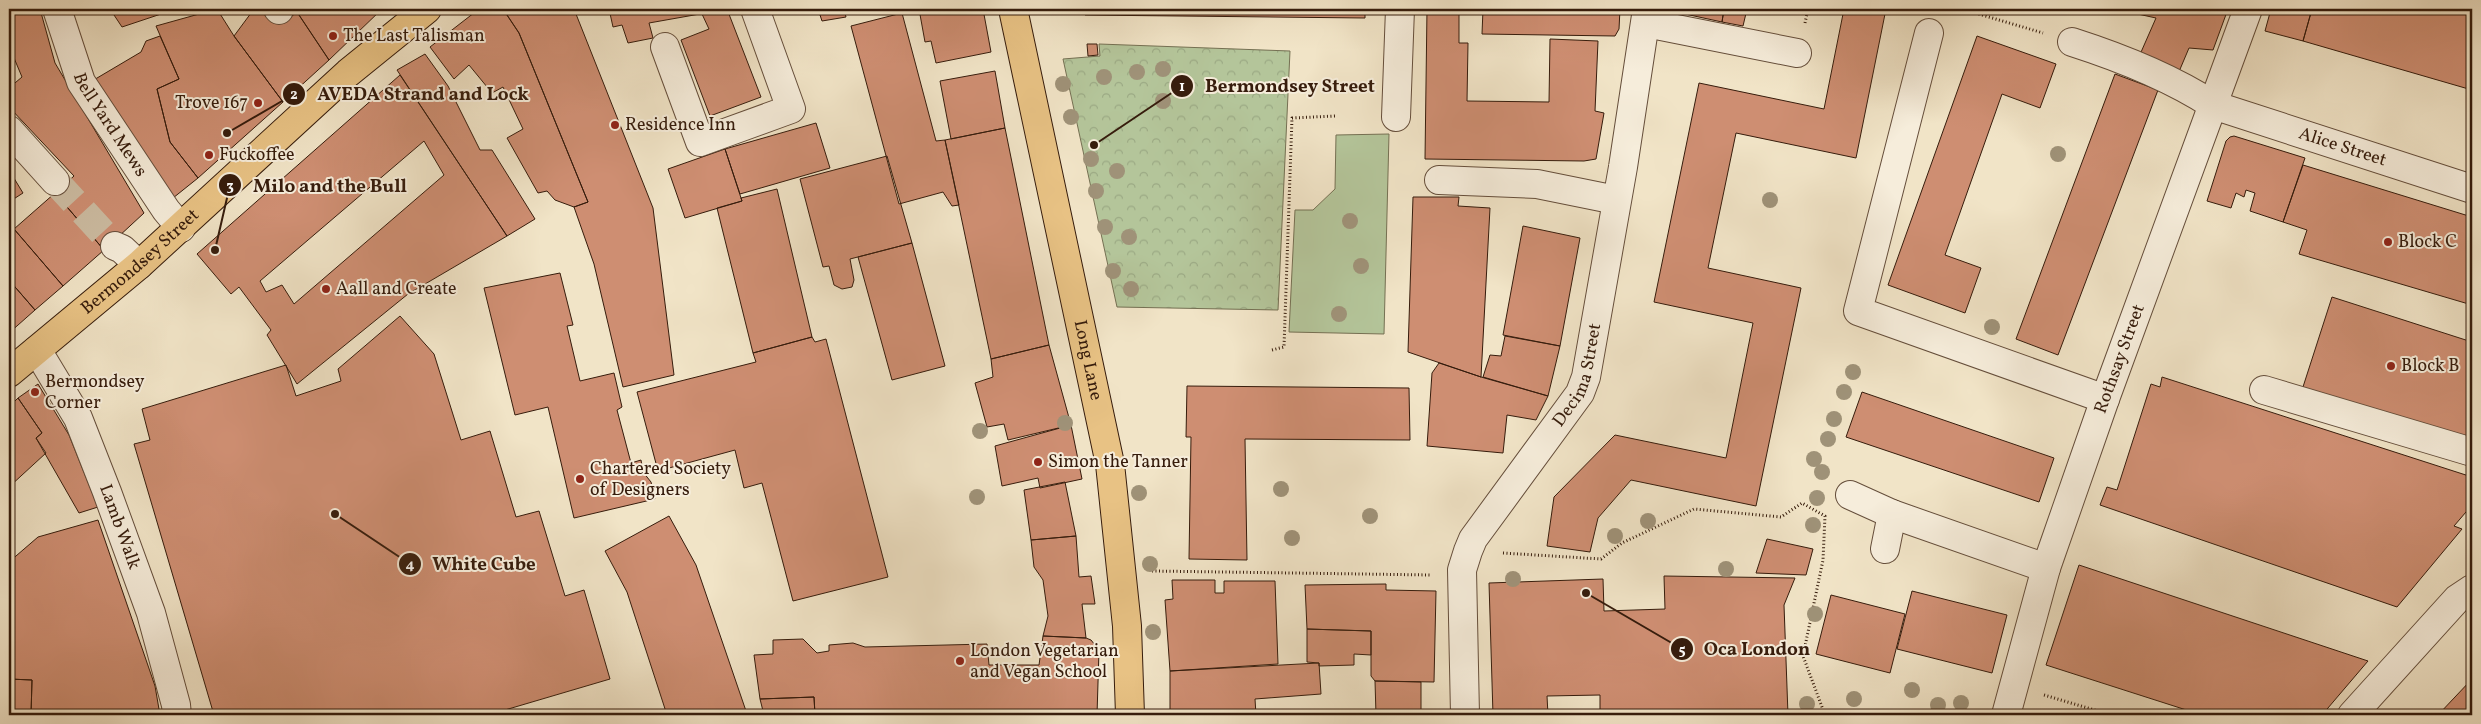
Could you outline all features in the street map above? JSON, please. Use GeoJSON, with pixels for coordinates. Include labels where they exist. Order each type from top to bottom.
{"type":"FeatureCollection","features":[{"type":"Feature","properties":{"kind":"main road","name":"Long Lane"},"geometry":{"type":"LineString","coordinates":[[1013,9],[1110,464],[1127,626],[1130,715]]}},
{"type":"Feature","properties":{"kind":"main road","name":"Bermondsey Street"},"geometry":{"type":"LineString","coordinates":[[9,373],[140,266],[348,73],[423,10]]}},
{"type":"Feature","properties":{"kind":"street","name":"Bell Yard Mews"},"geometry":{"type":"LineString","coordinates":[[57,9],[81,82],[166,210],[181,228]]}},
{"type":"Feature","properties":{"kind":"street"},"geometry":{"type":"LineString","coordinates":[[665,47],[700,142],[791,109],[755,9]]}},
{"type":"Feature","properties":{"kind":"street"},"geometry":{"type":"LineString","coordinates":[[1396,118],[1400,9]]}},
{"type":"Feature","properties":{"kind":"street","name":"Rothsay Street"},"geometry":{"type":"LineString","coordinates":[[2006,715],[2046,568],[2105,399],[2248,9]]}},
{"type":"Feature","properties":{"kind":"street"},"geometry":{"type":"LineString","coordinates":[[1646,16],[1797,52]]}},
{"type":"Feature","properties":{"kind":"street","name":"Decima Street"},"geometry":{"type":"LineString","coordinates":[[1465,563],[1473,539],[1580,393],[1591,353],[1646,16]]}},
{"type":"Feature","properties":{"kind":"street"},"geometry":{"type":"LineString","coordinates":[[1929,34],[1858,311],[2105,399]]}},
{"type":"Feature","properties":{"kind":"street","name":"Alice Street"},"geometry":{"type":"LineString","coordinates":[[2072,42],[2133,63],[2186,88],[2214,105],[2472,188]]}},
{"type":"Feature","properties":{"kind":"street"},"geometry":{"type":"LineString","coordinates":[[9,130],[56,181]]}},
{"type":"Feature","properties":{"kind":"street"},"geometry":{"type":"LineString","coordinates":[[1439,180],[1537,184],[1616,200]]}},
{"type":"Feature","properties":{"kind":"street"},"geometry":{"type":"LineString","coordinates":[[115,246],[122,249],[140,266]]}},
{"type":"Feature","properties":{"kind":"street","name":"Lamb Walk"},"geometry":{"type":"LineString","coordinates":[[37,350],[78,418],[107,492],[151,613],[176,705],[177,715]]}},
{"type":"Feature","properties":{"kind":"street"},"geometry":{"type":"LineString","coordinates":[[2264,390],[2472,452]]}},
{"type":"Feature","properties":{"kind":"street"},"geometry":{"type":"LineString","coordinates":[[1850,495],[1892,514],[2046,568]]}},
{"type":"Feature","properties":{"kind":"street"},"geometry":{"type":"LineString","coordinates":[[1885,549],[1892,514]]}},
{"type":"Feature","properties":{"kind":"street"},"geometry":{"type":"LineString","coordinates":[[1465,563],[1465,715]]}},
{"type":"Feature","properties":{"kind":"street"},"geometry":{"type":"LineString","coordinates":[[2352,715],[2457,599],[2472,589]]}},
{"type":"Feature","properties":{"kind":"path"},"geometry":{"type":"LineString","coordinates":[[1962,9],[2072,42]]}},
{"type":"Feature","properties":{"kind":"path"},"geometry":{"type":"LineString","coordinates":[[1272,350],[1284,347],[1292,118],[1335,116]]}},
{"type":"Feature","properties":{"kind":"path"},"geometry":{"type":"LineString","coordinates":[[1122,570],[1601,559],[1622,543],[1694,509],[1781,517],[1802,503],[1825,516],[1824,560],[1803,656],[1825,715]]}},
{"type":"Feature","properties":{"kind":"path"},"geometry":{"type":"LineString","coordinates":[[2013,686],[2111,715]]}},
{"type":"Feature","properties":{"kind":"green space"},"geometry":{"type":"Polygon","coordinates":[[[1099,44],[1290,51],[1278,310],[1117,307],[1063,59],[1100,56],[1099,44]]]}},
{"type":"Feature","properties":{"kind":"green space"},"geometry":{"type":"Polygon","coordinates":[[[1389,134],[1384,334],[1289,332],[1295,210],[1313,210],[1335,189],[1336,135],[1389,134]]]}},
{"type":"Feature","properties":{"kind":"building"},"geometry":{"type":"Polygon","coordinates":[[[9,9],[40,9],[55,63],[144,213],[104,250],[55,193],[74,176],[9,107],[9,88],[22,77],[9,46],[9,9]]]}},
{"type":"Feature","properties":{"kind":"building"},"geometry":{"type":"Polygon","coordinates":[[[110,9],[173,9],[173,10],[122,27],[110,9]]]}},
{"type":"Feature","properties":{"kind":"building"},"geometry":{"type":"Polygon","coordinates":[[[217,9],[234,36],[283,102],[198,178],[170,142],[157,89],[179,79],[156,26],[217,9]]]}},
{"type":"Feature","properties":{"kind":"building"},"geometry":{"type":"Polygon","coordinates":[[[254,9],[271,9],[283,23],[297,12],[329,60],[283,102],[234,36],[254,9]]]}},
{"type":"Feature","properties":{"kind":"building","name":"The Last Talisman"},"geometry":{"type":"Polygon","coordinates":[[[295,9],[382,9],[329,60],[295,9]]]}},
{"type":"Feature","properties":{"kind":"building"},"geometry":{"type":"Polygon","coordinates":[[[479,9],[503,9],[519,33],[588,202],[574,207],[555,200],[547,191],[538,193],[507,138],[523,129],[503,87],[492,93],[469,65],[454,79],[430,47],[479,9]]]}},
{"type":"Feature","properties":{"kind":"building"},"geometry":{"type":"Polygon","coordinates":[[[503,9],[574,9],[653,208],[674,375],[623,387],[594,264],[574,207],[588,202],[519,33],[503,9]]]}},
{"type":"Feature","properties":{"kind":"building"},"geometry":{"type":"Polygon","coordinates":[[[609,9],[728,9],[649,23],[653,38],[628,43],[622,25],[613,27],[609,9]]]}},
{"type":"Feature","properties":{"kind":"building"},"geometry":{"type":"Polygon","coordinates":[[[727,9],[761,97],[710,116],[681,40],[709,29],[702,14],[727,9]]]}},
{"type":"Feature","properties":{"kind":"building"},"geometry":{"type":"Polygon","coordinates":[[[818,9],[844,9],[846,17],[822,21],[818,9]]]}},
{"type":"Feature","properties":{"kind":"building"},"geometry":{"type":"Polygon","coordinates":[[[919,9],[983,9],[991,52],[936,63],[931,41],[925,42],[919,9]]]}},
{"type":"Feature","properties":{"kind":"building"},"geometry":{"type":"Polygon","coordinates":[[[1085,9],[1365,9],[1365,18],[1085,15],[1085,9]]]}},
{"type":"Feature","properties":{"kind":"building"},"geometry":{"type":"Polygon","coordinates":[[[1427,9],[1459,9],[1459,43],[1468,43],[1467,101],[1549,102],[1550,39],[1598,41],[1595,111],[1604,113],[1596,159],[1584,161],[1425,159],[1427,9]]]}},
{"type":"Feature","properties":{"kind":"building"},"geometry":{"type":"Polygon","coordinates":[[[1483,9],[1620,9],[1619,29],[1615,36],[1482,34],[1483,9]]]}},
{"type":"Feature","properties":{"kind":"building"},"geometry":{"type":"Polygon","coordinates":[[[1662,9],[1724,9],[1722,22],[1662,9]]]}},
{"type":"Feature","properties":{"kind":"building"},"geometry":{"type":"Polygon","coordinates":[[[1724,9],[1747,9],[1743,26],[1722,22],[1724,9]]]}},
{"type":"Feature","properties":{"kind":"building"},"geometry":{"type":"Polygon","coordinates":[[[1844,9],[1886,9],[1856,158],[1736,133],[1708,268],[1801,288],[1756,506],[1631,480],[1598,518],[1590,552],[1547,546],[1554,497],[1615,435],[1726,458],[1753,323],[1654,302],[1699,83],[1824,109],[1844,9]]]}},
{"type":"Feature","properties":{"kind":"building"},"geometry":{"type":"Polygon","coordinates":[[[2115,9],[2228,9],[2213,50],[2189,48],[2178,74],[2138,59],[2156,18],[2115,9]]]}},
{"type":"Feature","properties":{"kind":"building"},"geometry":{"type":"Polygon","coordinates":[[[2271,9],[2312,9],[2303,41],[2265,31],[2271,9]]]}},
{"type":"Feature","properties":{"kind":"building"},"geometry":{"type":"Polygon","coordinates":[[[2312,9],[2472,9],[2472,90],[2303,41],[2312,9]]]}},
{"type":"Feature","properties":{"kind":"building"},"geometry":{"type":"Polygon","coordinates":[[[902,13],[936,141],[945,140],[959,205],[952,206],[943,192],[899,204],[851,26],[902,13]]]}},
{"type":"Feature","properties":{"kind":"building"},"geometry":{"type":"Polygon","coordinates":[[[160,36],[179,79],[157,89],[170,142],[198,178],[168,202],[92,81],[141,52],[146,41],[160,36]]]}},
{"type":"Feature","properties":{"kind":"building"},"geometry":{"type":"Polygon","coordinates":[[[1977,36],[2056,64],[2040,108],[2002,94],[1945,255],[1981,268],[1965,313],[1888,285],[1977,36]]]}},
{"type":"Feature","properties":{"kind":"building"},"geometry":{"type":"Polygon","coordinates":[[[1087,44],[1097,44],[1098,55],[1088,56],[1087,44]]]}},
{"type":"Feature","properties":{"kind":"building"},"geometry":{"type":"Polygon","coordinates":[[[425,54],[448,86],[480,150],[492,150],[535,219],[507,236],[397,70],[425,54]]]}},
{"type":"Feature","properties":{"kind":"building"},"geometry":{"type":"Polygon","coordinates":[[[995,71],[1005,128],[951,139],[940,81],[995,71]]]}},
{"type":"Feature","properties":{"kind":"building"},"geometry":{"type":"Polygon","coordinates":[[[2115,74],[2158,90],[2058,355],[2016,339],[2115,74]]]}},
{"type":"Feature","properties":{"kind":"building"},"geometry":{"type":"Polygon","coordinates":[[[400,75],[507,236],[408,294],[297,384],[267,335],[271,330],[239,287],[231,294],[197,254],[400,75]],[[424,141],[260,281],[266,292],[282,285],[294,304],[444,175],[424,141]]]}},
{"type":"Feature","properties":{"kind":"building"},"geometry":{"type":"Polygon","coordinates":[[[816,123],[830,168],[740,194],[725,149],[816,123]]]}},
{"type":"Feature","properties":{"kind":"building"},"geometry":{"type":"Polygon","coordinates":[[[1005,128],[1049,345],[991,359],[945,140],[1005,128]]]}},
{"type":"Feature","properties":{"kind":"building"},"geometry":{"type":"Polygon","coordinates":[[[2234,136],[2305,158],[2283,222],[2250,211],[2255,193],[2246,190],[2244,197],[2236,193],[2231,208],[2207,201],[2226,141],[2234,136]]]}},
{"type":"Feature","properties":{"kind":"building"},"geometry":{"type":"Polygon","coordinates":[[[725,149],[742,201],[685,218],[668,169],[725,149]]]}},
{"type":"Feature","properties":{"kind":"building"},"geometry":{"type":"Polygon","coordinates":[[[887,156],[912,243],[850,259],[854,280],[852,287],[842,289],[834,285],[829,266],[823,267],[800,179],[887,156]]]}},
{"type":"Feature","properties":{"kind":"building","name":"Block C"},"geometry":{"type":"Polygon","coordinates":[[[2303,165],[2472,217],[2472,305],[2299,254],[2307,230],[2283,222],[2303,165]]]}},
{"type":"Feature","properties":{"kind":"building"},"geometry":{"type":"Polygon","coordinates":[[[9,170],[23,193],[9,202],[9,170]]]}},
{"type":"Feature","properties":{"kind":"building"},"geometry":{"type":"Polygon","coordinates":[[[777,189],[812,337],[753,353],[717,208],[742,201],[741,198],[777,189]]]}},
{"type":"Feature","properties":{"kind":"building"},"geometry":{"type":"Polygon","coordinates":[[[55,193],[104,250],[63,286],[14,229],[55,193]]]}},
{"type":"Feature","properties":{"kind":"building"},"geometry":{"type":"Polygon","coordinates":[[[1413,197],[1459,197],[1458,206],[1490,208],[1481,377],[1408,352],[1413,197]]]}},
{"type":"Feature","properties":{"kind":"building"},"geometry":{"type":"Polygon","coordinates":[[[1523,226],[1580,238],[1560,346],[1503,335],[1523,226]]]}},
{"type":"Feature","properties":{"kind":"building"},"geometry":{"type":"Polygon","coordinates":[[[14,229],[63,286],[35,310],[9,280],[9,233],[14,229]]]}},
{"type":"Feature","properties":{"kind":"building"},"geometry":{"type":"Polygon","coordinates":[[[912,243],[945,366],[892,380],[858,257],[912,243]]]}},
{"type":"Feature","properties":{"kind":"building"},"geometry":{"type":"Polygon","coordinates":[[[560,273],[573,325],[567,326],[580,381],[614,373],[622,407],[617,410],[631,463],[641,460],[643,472],[651,482],[655,499],[574,518],[548,407],[515,415],[484,288],[560,273]]]}},
{"type":"Feature","properties":{"kind":"building"},"geometry":{"type":"Polygon","coordinates":[[[9,280],[35,310],[9,333],[9,280]]]}},
{"type":"Feature","properties":{"kind":"building","name":"Block B"},"geometry":{"type":"Polygon","coordinates":[[[2332,297],[2472,342],[2472,444],[2302,390],[2332,297]]]}},
{"type":"Feature","properties":{"kind":"building"},"geometry":{"type":"Polygon","coordinates":[[[400,316],[434,354],[461,440],[490,431],[516,517],[539,511],[565,596],[584,590],[610,679],[488,715],[214,715],[134,444],[150,440],[142,409],[286,365],[296,396],[341,381],[338,369],[400,316]]]}},
{"type":"Feature","properties":{"kind":"building"},"geometry":{"type":"Polygon","coordinates":[[[1505,336],[1560,346],[1548,396],[1483,377],[1490,355],[1501,356],[1505,336]]]}},
{"type":"Feature","properties":{"kind":"building"},"geometry":{"type":"Polygon","coordinates":[[[812,337],[815,342],[826,339],[888,577],[793,601],[762,483],[744,488],[735,450],[658,471],[637,392],[756,362],[753,353],[812,337]]]}},
{"type":"Feature","properties":{"kind":"building"},"geometry":{"type":"Polygon","coordinates":[[[1049,345],[1071,425],[1008,440],[1004,424],[987,427],[975,383],[993,377],[991,359],[1049,345]]]}},
{"type":"Feature","properties":{"kind":"building"},"geometry":{"type":"Polygon","coordinates":[[[1439,363],[1548,396],[1536,420],[1507,415],[1503,453],[1427,446],[1432,373],[1439,363]]]}},
{"type":"Feature","properties":{"kind":"building"},"geometry":{"type":"Polygon","coordinates":[[[2162,377],[2472,477],[2472,505],[2454,526],[2462,529],[2397,607],[2100,505],[2107,487],[2117,490],[2151,384],[2160,387],[2162,377]]]}},
{"type":"Feature","properties":{"kind":"building"},"geometry":{"type":"Polygon","coordinates":[[[38,384],[69,435],[98,507],[79,513],[36,438],[42,433],[18,398],[38,384]]]}},
{"type":"Feature","properties":{"kind":"building"},"geometry":{"type":"Polygon","coordinates":[[[1187,386],[1409,388],[1410,440],[1245,439],[1247,560],[1189,559],[1191,437],[1186,437],[1187,386]]]}},
{"type":"Feature","properties":{"kind":"building"},"geometry":{"type":"Polygon","coordinates":[[[1862,392],[2054,458],[2039,502],[1846,437],[1862,392]]]}},
{"type":"Feature","properties":{"kind":"building"},"geometry":{"type":"Polygon","coordinates":[[[18,398],[42,433],[36,438],[46,453],[9,487],[9,407],[18,398]]]}},
{"type":"Feature","properties":{"kind":"building","name":"Simon the Tanner"},"geometry":{"type":"Polygon","coordinates":[[[1071,425],[1082,479],[1040,488],[1038,478],[1002,486],[995,446],[1071,425]]]}},
{"type":"Feature","properties":{"kind":"building"},"geometry":{"type":"Polygon","coordinates":[[[1065,482],[1076,536],[1031,540],[1024,490],[1065,482]]]}},
{"type":"Feature","properties":{"kind":"building"},"geometry":{"type":"Polygon","coordinates":[[[669,516],[696,565],[746,711],[733,715],[667,715],[627,592],[605,551],[669,516]]]}},
{"type":"Feature","properties":{"kind":"building"},"geometry":{"type":"Polygon","coordinates":[[[98,520],[155,686],[160,715],[31,715],[32,680],[9,679],[9,562],[38,537],[98,520]]]}},
{"type":"Feature","properties":{"kind":"building"},"geometry":{"type":"Polygon","coordinates":[[[1076,536],[1079,577],[1091,576],[1095,604],[1082,604],[1086,638],[1043,636],[1048,616],[1043,580],[1034,567],[1031,540],[1076,536]]]}},
{"type":"Feature","properties":{"kind":"building"},"geometry":{"type":"Polygon","coordinates":[[[1767,539],[1813,549],[1806,575],[1756,573],[1767,539]]]}},
{"type":"Feature","properties":{"kind":"building"},"geometry":{"type":"Polygon","coordinates":[[[2079,565],[2368,661],[2322,715],[2202,715],[2046,665],[2079,565]]]}},
{"type":"Feature","properties":{"kind":"building"},"geometry":{"type":"Polygon","coordinates":[[[1664,576],[1795,578],[1784,605],[1788,715],[1600,715],[1600,695],[1547,696],[1548,715],[1493,715],[1489,583],[1603,579],[1604,611],[1665,609],[1664,576]]]}},
{"type":"Feature","properties":{"kind":"building"},"geometry":{"type":"Polygon","coordinates":[[[1172,580],[1215,580],[1215,593],[1224,593],[1224,581],[1275,581],[1278,664],[1170,671],[1165,600],[1173,599],[1172,580]]]}},
{"type":"Feature","properties":{"kind":"building"},"geometry":{"type":"Polygon","coordinates":[[[1386,584],[1386,590],[1436,591],[1434,682],[1375,681],[1371,676],[1371,631],[1307,629],[1305,585],[1386,584]]]}},
{"type":"Feature","properties":{"kind":"building"},"geometry":{"type":"Polygon","coordinates":[[[1912,591],[2007,615],[1992,673],[1897,649],[1912,591]]]}},
{"type":"Feature","properties":{"kind":"building"},"geometry":{"type":"Polygon","coordinates":[[[1831,595],[1905,614],[1890,673],[1816,654],[1831,595]]]}},
{"type":"Feature","properties":{"kind":"building"},"geometry":{"type":"Polygon","coordinates":[[[1307,629],[1371,631],[1371,655],[1354,654],[1354,665],[1319,666],[1319,663],[1307,662],[1307,629]]]}},
{"type":"Feature","properties":{"kind":"building"},"geometry":{"type":"Polygon","coordinates":[[[1043,636],[1086,638],[1091,640],[1099,650],[1097,715],[815,715],[814,697],[760,699],[754,655],[773,654],[773,640],[803,639],[817,653],[829,651],[829,645],[853,643],[865,647],[987,644],[989,665],[1039,665],[1043,636]]]}},
{"type":"Feature","properties":{"kind":"building"},"geometry":{"type":"Polygon","coordinates":[[[1319,663],[1321,694],[1255,699],[1256,715],[1170,715],[1170,671],[1319,663]]]}},
{"type":"Feature","properties":{"kind":"building"},"geometry":{"type":"Polygon","coordinates":[[[9,679],[32,680],[31,715],[9,715],[9,679]]]}},
{"type":"Feature","properties":{"kind":"building"},"geometry":{"type":"Polygon","coordinates":[[[2472,679],[2472,715],[2438,715],[2472,679]]]}},
{"type":"Feature","properties":{"kind":"building"},"geometry":{"type":"Polygon","coordinates":[[[1375,681],[1421,682],[1421,715],[1376,715],[1375,681]]]}},
{"type":"Feature","properties":{"kind":"building"},"geometry":{"type":"Polygon","coordinates":[[[814,697],[815,715],[764,715],[760,699],[814,697]]]}},
{"type":"Feature","properties":{"kind":"tunnel"},"geometry":{"type":"LineString","coordinates":[[55,181],[115,246]]}},
{"type":"Feature","properties":{"kind":"place","name":"The Last Talisman"},"geometry":{"type":"Point","coordinates":[333,36]}},
{"type":"Feature","properties":{"kind":"place","name":"Trove 167"},"geometry":{"type":"Point","coordinates":[258,103]}},
{"type":"Feature","properties":{"kind":"place","name":"Residence Inn"},"geometry":{"type":"Point","coordinates":[615,125]}},
{"type":"Feature","properties":{"kind":"place","name":"AVEDA Strand and Lock"},"geometry":{"type":"Point","coordinates":[227,133]}},
{"type":"Feature","properties":{"kind":"place","name":"Bermondsey Street"},"geometry":{"type":"Point","coordinates":[1094,145]}},
{"type":"Feature","properties":{"kind":"place","name":"Fuckoffee"},"geometry":{"type":"Point","coordinates":[209,155]}},
{"type":"Feature","properties":{"kind":"place","name":"Block C"},"geometry":{"type":"Point","coordinates":[2388,242]}},
{"type":"Feature","properties":{"kind":"place","name":"Milo and the Bull"},"geometry":{"type":"Point","coordinates":[215,250]}},
{"type":"Feature","properties":{"kind":"place","name":"Aall and Create"},"geometry":{"type":"Point","coordinates":[326,289]}},
{"type":"Feature","properties":{"kind":"place","name":"Block B"},"geometry":{"type":"Point","coordinates":[2391,366]}},
{"type":"Feature","properties":{"kind":"place","name":"Bermondsey Corner"},"geometry":{"type":"Point","coordinates":[35,392]}},
{"type":"Feature","properties":{"kind":"place","name":"Simon the Tanner"},"geometry":{"type":"Point","coordinates":[1038,462]}},
{"type":"Feature","properties":{"kind":"place","name":"Chartered Society of Designers"},"geometry":{"type":"Point","coordinates":[580,479]}},
{"type":"Feature","properties":{"kind":"place","name":"White Cube"},"geometry":{"type":"Point","coordinates":[335,514]}},
{"type":"Feature","properties":{"kind":"place","name":"Oca London"},"geometry":{"type":"Point","coordinates":[1586,593]}},
{"type":"Feature","properties":{"kind":"place","name":"London Vegetarian and Vegan School"},"geometry":{"type":"Point","coordinates":[960,661]}}]}
